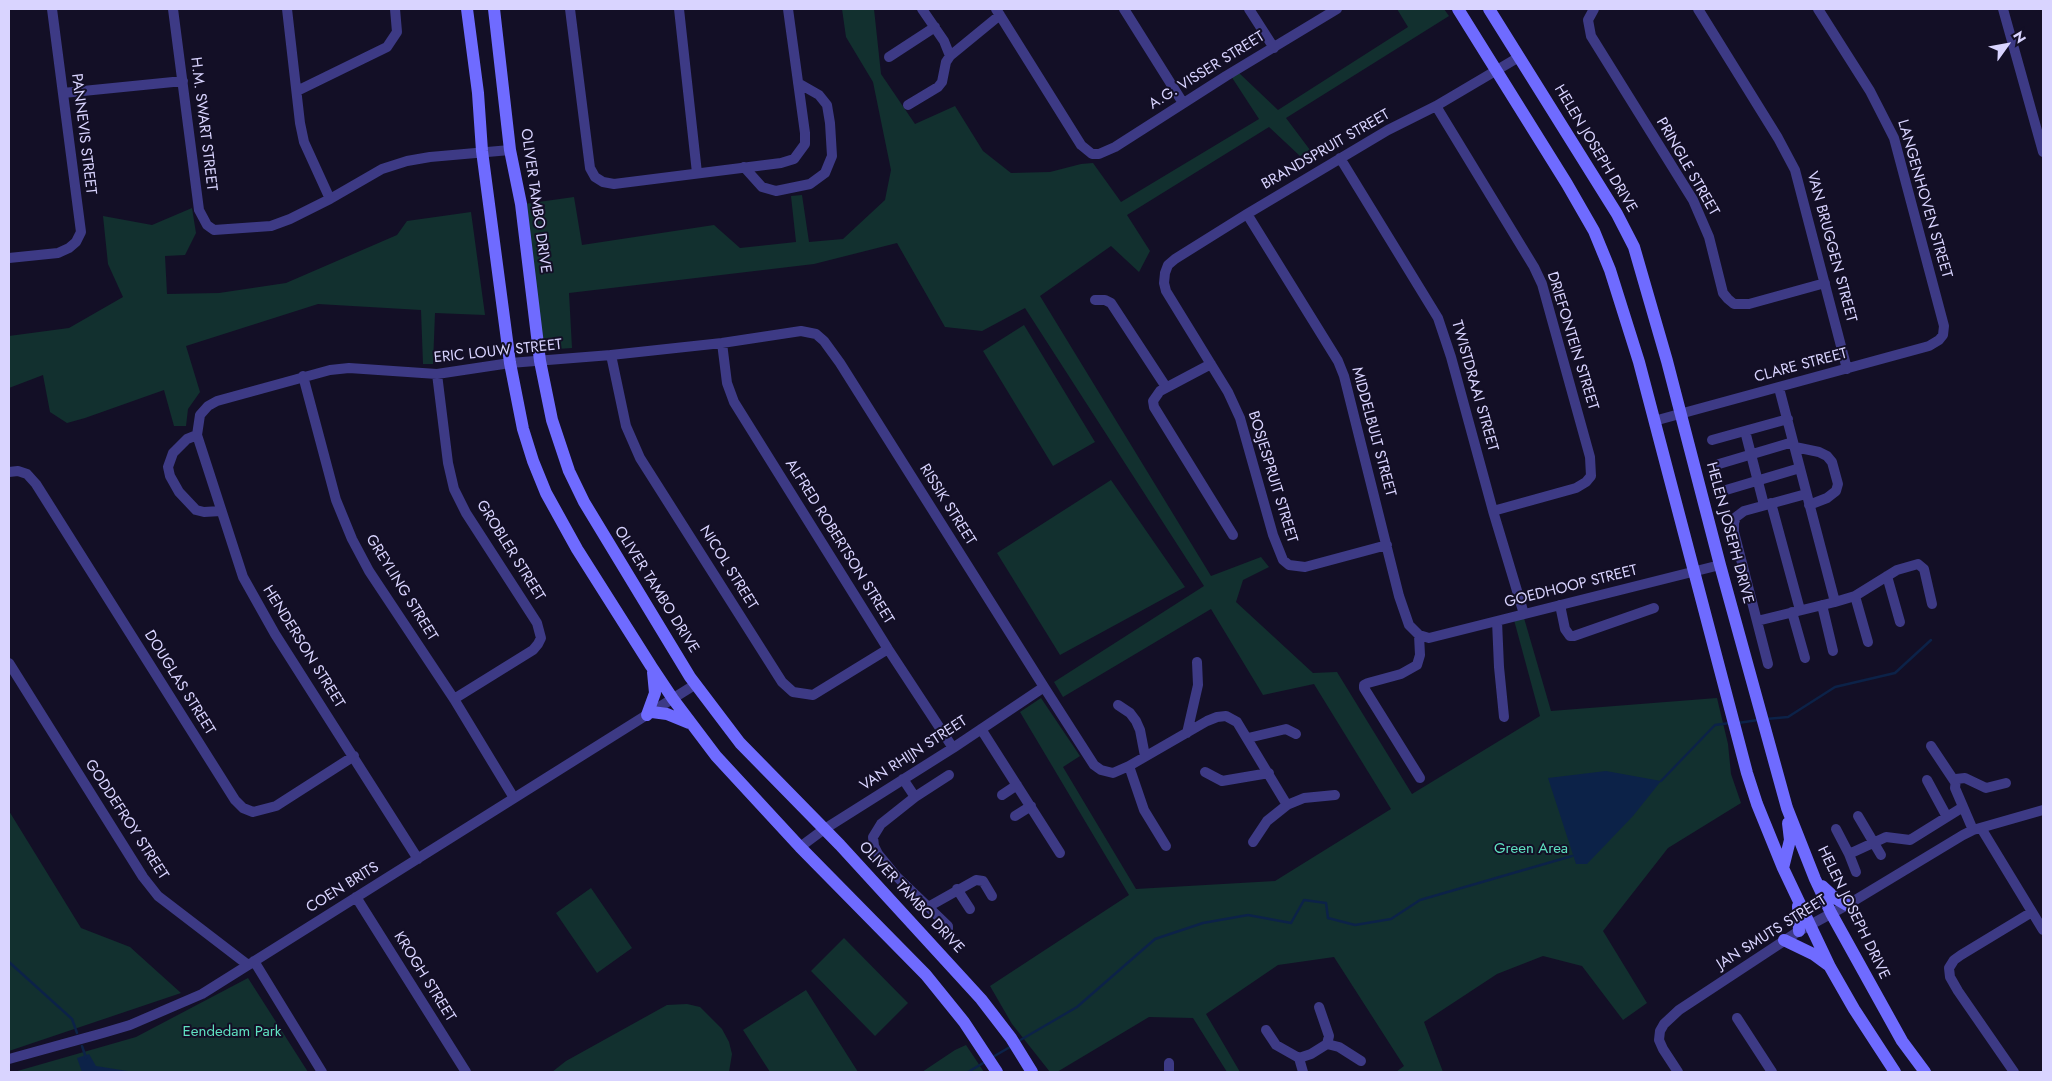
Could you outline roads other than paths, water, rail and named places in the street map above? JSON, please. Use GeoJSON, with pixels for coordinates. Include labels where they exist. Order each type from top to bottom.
{"type":"FeatureCollection","features":[{"type":"Feature","properties":{"kind":"street","name":"PANNEVIS STREET"},"geometry":{"type":"LineString","coordinates":[[9,258],[58,253],[70,248],[76,242],[81,232],[52,9]]}},
{"type":"Feature","properties":{"kind":"street","name":"H.M. SWART STREET"},"geometry":{"type":"LineString","coordinates":[[173,9],[199,210],[206,225],[214,230],[271,226],[290,219],[330,198]]}},
{"type":"Feature","properties":{"kind":"street"},"geometry":{"type":"LineString","coordinates":[[287,9],[300,124],[304,142],[330,198],[382,169],[407,161],[482,151],[510,150]]}},
{"type":"Feature","properties":{"kind":"street"},"geometry":{"type":"LineString","coordinates":[[297,91],[387,47],[397,32],[395,9]]}},
{"type":"Feature","properties":{"kind":"street"},"geometry":{"type":"LineString","coordinates":[[467,9],[478,93],[482,151],[510,363],[523,429],[546,493],[577,549],[651,666],[716,756],[800,847],[926,975],[984,1050],[996,1070]]}},
{"type":"Feature","properties":{"kind":"street","name":"OLIVER TAMBO DRIVE"},"geometry":{"type":"LineString","coordinates":[[494,9],[510,150],[521,204],[540,361],[552,420],[569,471],[606,541],[696,684],[740,743],[823,830],[840,845],[982,1000],[1011,1038],[1032,1072]]}},
{"type":"Feature","properties":{"kind":"street"},"geometry":{"type":"LineString","coordinates":[[570,9],[590,168],[595,177],[603,182],[614,184],[781,163],[794,159],[805,144],[805,133],[788,9]]}},
{"type":"Feature","properties":{"kind":"street"},"geometry":{"type":"LineString","coordinates":[[679,9],[697,173]]}},
{"type":"Feature","properties":{"kind":"street"},"geometry":{"type":"LineString","coordinates":[[922,9],[944,41],[950,56]]}},
{"type":"Feature","properties":{"kind":"street"},"geometry":{"type":"LineString","coordinates":[[1124,9],[1183,103]]}},
{"type":"Feature","properties":{"kind":"street"},"geometry":{"type":"LineString","coordinates":[[1249,9],[1274,48]]}},
{"type":"Feature","properties":{"kind":"street","name":"A.G. VISSER STREET"},"geometry":{"type":"LineString","coordinates":[[998,12],[1076,137],[1086,150],[1092,154],[1099,154],[1106,152],[1337,9]]}},
{"type":"Feature","properties":{"kind":"street"},"geometry":{"type":"LineString","coordinates":[[1458,9],[1567,184],[1594,231],[1610,270],[1639,362],[1747,773],[1757,804],[1798,901],[1804,928],[1895,1072]]}},
{"type":"Feature","properties":{"kind":"street","name":"HELEN JOSEPH DRIVE"},"geometry":{"type":"LineString","coordinates":[[1489,9],[1617,214],[1634,246],[1787,808],[1815,879],[1832,913],[1902,1041],[1924,1072]]}},
{"type":"Feature","properties":{"kind":"street","name":"PRINGLE STREET"},"geometry":{"type":"LineString","coordinates":[[1594,9],[1588,20],[1588,27],[1595,43],[1697,208],[1709,237],[1723,293],[1728,299],[1734,304],[1749,304],[1825,283]]}},
{"type":"Feature","properties":{"kind":"street","name":"VAN BRUGGEN STREET"},"geometry":{"type":"LineString","coordinates":[[1698,9],[1778,138],[1795,170],[1847,369]]}},
{"type":"Feature","properties":{"kind":"street"},"geometry":{"type":"LineString","coordinates":[[2003,9],[2043,152]]}},
{"type":"Feature","properties":{"kind":"street","name":"LANGENHOVEN STREET"},"geometry":{"type":"LineString","coordinates":[[1822,11],[1888,123],[1944,326]]}},
{"type":"Feature","properties":{"kind":"street"},"geometry":{"type":"LineString","coordinates":[[908,105],[942,82],[946,62],[950,56],[998,12]]}},
{"type":"Feature","properties":{"kind":"street"},"geometry":{"type":"LineString","coordinates":[[889,57],[935,27]]}},
{"type":"Feature","properties":{"kind":"street","name":"BRANDSPRUIT STREET"},"geometry":{"type":"LineString","coordinates":[[1164,283],[1168,265],[1175,259],[1340,158],[1388,130],[1436,106],[1519,57]]}},
{"type":"Feature","properties":{"kind":"street"},"geometry":{"type":"LineString","coordinates":[[63,94],[182,81]]}},
{"type":"Feature","properties":{"kind":"street"},"geometry":{"type":"LineString","coordinates":[[744,167],[762,187],[776,192],[810,184],[825,174],[832,156],[827,105],[819,95],[798,83]]}},
{"type":"Feature","properties":{"kind":"street","name":"DRIEFONTEIN STREET"},"geometry":{"type":"LineString","coordinates":[[1436,106],[1534,267],[1542,284],[1590,457],[1590,476],[1586,482],[1576,488],[1493,511]]}},
{"type":"Feature","properties":{"kind":"street","name":"TWISTDRAAI STREET"},"geometry":{"type":"LineString","coordinates":[[1340,158],[1438,318],[1449,350],[1493,511],[1524,614]]}},
{"type":"Feature","properties":{"kind":"street","name":"MIDDELBULT STREET"},"geometry":{"type":"LineString","coordinates":[[1247,214],[1338,361],[1344,376],[1404,614],[1409,625],[1424,636]]}},
{"type":"Feature","properties":{"kind":"street","name":"BOSJESPRUIT STREET"},"geometry":{"type":"LineString","coordinates":[[1164,283],[1174,306],[1228,392],[1240,418],[1273,534],[1284,560],[1290,565],[1306,567],[1387,546]]}},
{"type":"Feature","properties":{"kind":"street"},"geometry":{"type":"LineString","coordinates":[[1095,300],[1111,302],[1166,387]]}},
{"type":"Feature","properties":{"kind":"street","name":"CLARE STREET"},"geometry":{"type":"LineString","coordinates":[[1654,421],[1779,388],[1935,343],[1943,336],[1944,326]]}},
{"type":"Feature","properties":{"kind":"street","name":"ERIC LOUW STREET"},"geometry":{"type":"LineString","coordinates":[[197,434],[200,415],[208,406],[217,401],[330,370],[349,368],[437,374],[510,363],[611,355],[801,331],[816,334],[824,340]]}},
{"type":"Feature","properties":{"kind":"street","name":"RISSIK STREET"},"geometry":{"type":"LineString","coordinates":[[824,340],[868,406],[1094,765],[1107,773],[1113,773],[1217,717],[1226,716],[1237,722],[1248,738]]}},
{"type":"Feature","properties":{"kind":"street","name":"ALFRED ROBERTSON STREET"},"geometry":{"type":"LineString","coordinates":[[722,342],[727,383],[734,402],[888,650],[953,748]]}},
{"type":"Feature","properties":{"kind":"street","name":"NICOL STREET"},"geometry":{"type":"LineString","coordinates":[[611,355],[626,426],[640,458],[782,682],[793,692],[813,695],[888,650]]}},
{"type":"Feature","properties":{"kind":"street"},"geometry":{"type":"LineString","coordinates":[[1211,364],[1166,387],[1155,396],[1153,401],[1154,407],[1233,535]]}},
{"type":"Feature","properties":{"kind":"street","name":"GROBLER STREET"},"geometry":{"type":"LineString","coordinates":[[437,374],[448,463],[454,489],[466,513],[537,623],[541,638],[533,650],[454,699]]}},
{"type":"Feature","properties":{"kind":"street","name":"GREYLING STREET"},"geometry":{"type":"LineString","coordinates":[[303,376],[336,500],[352,539],[370,571],[454,699],[514,798]]}},
{"type":"Feature","properties":{"kind":"street"},"geometry":{"type":"LineString","coordinates":[[1779,388],[1835,602]]}},
{"type":"Feature","properties":{"kind":"street"},"geometry":{"type":"LineString","coordinates":[[1712,440],[1788,419]]}},
{"type":"Feature","properties":{"kind":"street"},"geometry":{"type":"LineString","coordinates":[[1745,431],[1758,480],[1768,504],[1796,611],[1805,658]]}},
{"type":"Feature","properties":{"kind":"street"},"geometry":{"type":"LineString","coordinates":[[197,434],[187,439],[173,453],[168,467],[170,476],[178,492],[196,510],[204,512],[221,511]]}},
{"type":"Feature","properties":{"kind":"street","name":"HENDERSON STREET"},"geometry":{"type":"LineString","coordinates":[[197,434],[243,577],[275,634],[418,859]]}},
{"type":"Feature","properties":{"kind":"street"},"geometry":{"type":"LineString","coordinates":[[1718,464],[1794,444],[1827,456],[1835,471],[1838,484],[1836,491],[1827,498],[1768,504],[1744,511],[1736,517],[1734,532],[1768,664]]}},
{"type":"Feature","properties":{"kind":"street"},"geometry":{"type":"LineString","coordinates":[[1726,490],[1800,468]]}},
{"type":"Feature","properties":{"kind":"street","name":"DOUGLAS STREET"},"geometry":{"type":"LineString","coordinates":[[14,472],[27,474],[36,484],[235,800],[243,808],[253,812],[276,806],[354,756]]}},
{"type":"Feature","properties":{"kind":"street"},"geometry":{"type":"LineString","coordinates":[[1757,622],[1855,596],[1905,566],[1914,564],[1922,566],[1926,575],[1932,604]]}},
{"type":"Feature","properties":{"kind":"street","name":"GOEDHOOP STREET"},"geometry":{"type":"LineString","coordinates":[[1424,636],[1497,622],[1720,565]]}},
{"type":"Feature","properties":{"kind":"street"},"geometry":{"type":"LineString","coordinates":[[1887,576],[1900,622]]}},
{"type":"Feature","properties":{"kind":"street"},"geometry":{"type":"LineString","coordinates":[[1855,596],[1868,642]]}},
{"type":"Feature","properties":{"kind":"street"},"geometry":{"type":"LineString","coordinates":[[1560,605],[1565,629],[1570,636],[1654,608]]}},
{"type":"Feature","properties":{"kind":"street"},"geometry":{"type":"LineString","coordinates":[[1822,605],[1833,651]]}},
{"type":"Feature","properties":{"kind":"street"},"geometry":{"type":"LineString","coordinates":[[1497,622],[1504,717]]}},
{"type":"Feature","properties":{"kind":"street"},"geometry":{"type":"LineString","coordinates":[[1420,778],[1364,688],[1364,685],[1401,674],[1417,665],[1424,636]]}},
{"type":"Feature","properties":{"kind":"street"},"geometry":{"type":"LineString","coordinates":[[1187,733],[1198,685],[1197,662]]}},
{"type":"Feature","properties":{"kind":"street","name":"GODDEFROY STREET"},"geometry":{"type":"LineString","coordinates":[[9,663],[153,890],[158,896],[251,963],[322,1072]]}},
{"type":"Feature","properties":{"kind":"street"},"geometry":{"type":"LineString","coordinates":[[651,666],[655,693],[649,713],[667,714],[686,720],[696,730]]}},
{"type":"Feature","properties":{"kind":"street","name":"COEN BRITS"},"geometry":{"type":"LineString","coordinates":[[9,1059],[130,1025],[202,994],[696,684]]}},
{"type":"Feature","properties":{"kind":"street","name":"VAN RHIJN STREET"},"geometry":{"type":"LineString","coordinates":[[800,847],[823,830],[953,748],[1044,687]]}},
{"type":"Feature","properties":{"kind":"street"},"geometry":{"type":"LineString","coordinates":[[1118,705],[1130,713],[1136,721],[1140,730],[1145,756]]}},
{"type":"Feature","properties":{"kind":"street"},"geometry":{"type":"LineString","coordinates":[[982,729],[1060,853]]}},
{"type":"Feature","properties":{"kind":"street"},"geometry":{"type":"LineString","coordinates":[[1287,805],[1248,738],[1280,730],[1291,730],[1296,734]]}},
{"type":"Feature","properties":{"kind":"street"},"geometry":{"type":"LineString","coordinates":[[1931,746],[1955,782],[1955,788],[1962,807],[2043,930]]}},
{"type":"Feature","properties":{"kind":"street"},"geometry":{"type":"LineString","coordinates":[[1129,766],[1144,810],[1166,846]]}},
{"type":"Feature","properties":{"kind":"street"},"geometry":{"type":"LineString","coordinates":[[1205,772],[1222,781],[1269,773]]}},
{"type":"Feature","properties":{"kind":"street"},"geometry":{"type":"LineString","coordinates":[[948,931],[948,926],[896,876],[878,854],[874,846],[873,837],[881,824],[915,797],[950,775]]}},
{"type":"Feature","properties":{"kind":"street"},"geometry":{"type":"LineString","coordinates":[[1955,782],[1960,778],[1965,778],[1986,788],[2006,783]]}},
{"type":"Feature","properties":{"kind":"street"},"geometry":{"type":"LineString","coordinates":[[903,779],[915,797]]}},
{"type":"Feature","properties":{"kind":"street"},"geometry":{"type":"LineString","coordinates":[[1927,780],[1947,817]]}},
{"type":"Feature","properties":{"kind":"street"},"geometry":{"type":"LineString","coordinates":[[1002,795],[1017,785]]}},
{"type":"Feature","properties":{"kind":"street"},"geometry":{"type":"LineString","coordinates":[[1253,842],[1266,821],[1287,805],[1304,798],[1335,795]]}},
{"type":"Feature","properties":{"kind":"street"},"geometry":{"type":"LineString","coordinates":[[1016,816],[1031,806]]}},
{"type":"Feature","properties":{"kind":"street"},"geometry":{"type":"LineString","coordinates":[[1849,854],[1886,838],[1910,840],[1962,807]]}},
{"type":"Feature","properties":{"kind":"street"},"geometry":{"type":"LineString","coordinates":[[1783,868],[1790,840],[1787,808]]}},
{"type":"Feature","properties":{"kind":"street","name":"JAN SMUTS STREET"},"geometry":{"type":"LineString","coordinates":[[1678,1072],[1659,1040],[1660,1031],[1679,1010],[1784,940],[1977,829],[2043,810]]}},
{"type":"Feature","properties":{"kind":"street"},"geometry":{"type":"LineString","coordinates":[[1858,816],[1881,855]]}},
{"type":"Feature","properties":{"kind":"street"},"geometry":{"type":"LineString","coordinates":[[1836,829],[1856,872]]}},
{"type":"Feature","properties":{"kind":"street"},"geometry":{"type":"LineString","coordinates":[[1815,879],[1835,898],[1847,905]]}},
{"type":"Feature","properties":{"kind":"street"},"geometry":{"type":"LineString","coordinates":[[928,907],[972,881],[980,880],[992,896]]}},
{"type":"Feature","properties":{"kind":"street"},"geometry":{"type":"LineString","coordinates":[[957,889],[970,909]]}},
{"type":"Feature","properties":{"kind":"street","name":"KROGH STREET"},"geometry":{"type":"LineString","coordinates":[[356,898],[466,1072]]}},
{"type":"Feature","properties":{"kind":"street"},"geometry":{"type":"LineString","coordinates":[[2014,1072],[1958,991],[1950,977],[1949,968],[1954,960],[1961,955],[2032,912]]}},
{"type":"Feature","properties":{"kind":"street"},"geometry":{"type":"LineString","coordinates":[[1784,940],[1812,954],[1830,967]]}},
{"type":"Feature","properties":{"kind":"street"},"geometry":{"type":"LineString","coordinates":[[1299,1058],[1311,1054],[1327,1044],[1329,1036],[1319,1007]]}},
{"type":"Feature","properties":{"kind":"street"},"geometry":{"type":"LineString","coordinates":[[1737,1018],[1772,1072]]}},
{"type":"Feature","properties":{"kind":"street"},"geometry":{"type":"LineString","coordinates":[[1266,1030],[1276,1045],[1299,1058],[1303,1072]]}},
{"type":"Feature","properties":{"kind":"street"},"geometry":{"type":"LineString","coordinates":[[1327,1044],[1339,1047],[1361,1061]]}},
{"type":"Feature","properties":{"kind":"water"},"geometry":{"type":"Polygon","coordinates":[[[1606,771],[1661,781],[1633,816],[1587,864],[1576,864],[1548,778],[1606,771]]]}},
{"type":"Feature","properties":{"kind":"water"},"geometry":{"type":"Polygon","coordinates":[[[89,1054],[96,1066],[134,1072],[82,1072],[77,1058],[89,1054]]]}},
{"type":"Feature","properties":{"kind":"waterway"},"geometry":{"type":"LineString","coordinates":[[1766,719],[1788,717],[1835,687],[1895,673],[1931,640]]}},
{"type":"Feature","properties":{"kind":"waterway"},"geometry":{"type":"LineString","coordinates":[[1738,723],[1758,720]]}},
{"type":"Feature","properties":{"kind":"waterway"},"geometry":{"type":"LineString","coordinates":[[1661,781],[1715,725],[1730,723]]}},
{"type":"Feature","properties":{"kind":"waterway"},"geometry":{"type":"LineString","coordinates":[[1017,1042],[1077,1007],[1155,939],[1203,923],[1248,915],[1291,923],[1304,900],[1326,903],[1328,918],[1355,925],[1391,919],[1420,900],[1572,856]]}},
{"type":"Feature","properties":{"kind":"waterway"},"geometry":{"type":"LineString","coordinates":[[9,962],[72,1019],[77,1033]]}},
{"type":"Feature","properties":{"kind":"waterway"},"geometry":{"type":"LineString","coordinates":[[82,1046],[86,1058]]}},
{"type":"Feature","properties":{"kind":"waterway"},"geometry":{"type":"LineString","coordinates":[[991,1058],[1010,1047]]}},
{"type":"Feature","properties":{"kind":"waterway"},"geometry":{"type":"LineString","coordinates":[[968,1072],[985,1062]]}},
{"type":"Feature","properties":{"kind":"park label","name":"Green Area"},"geometry":{"type":"Point","coordinates":[1531,849]}},
{"type":"Feature","properties":{"kind":"park label","name":"Eendedam Park"},"geometry":{"type":"Point","coordinates":[232,1032]}}]}
